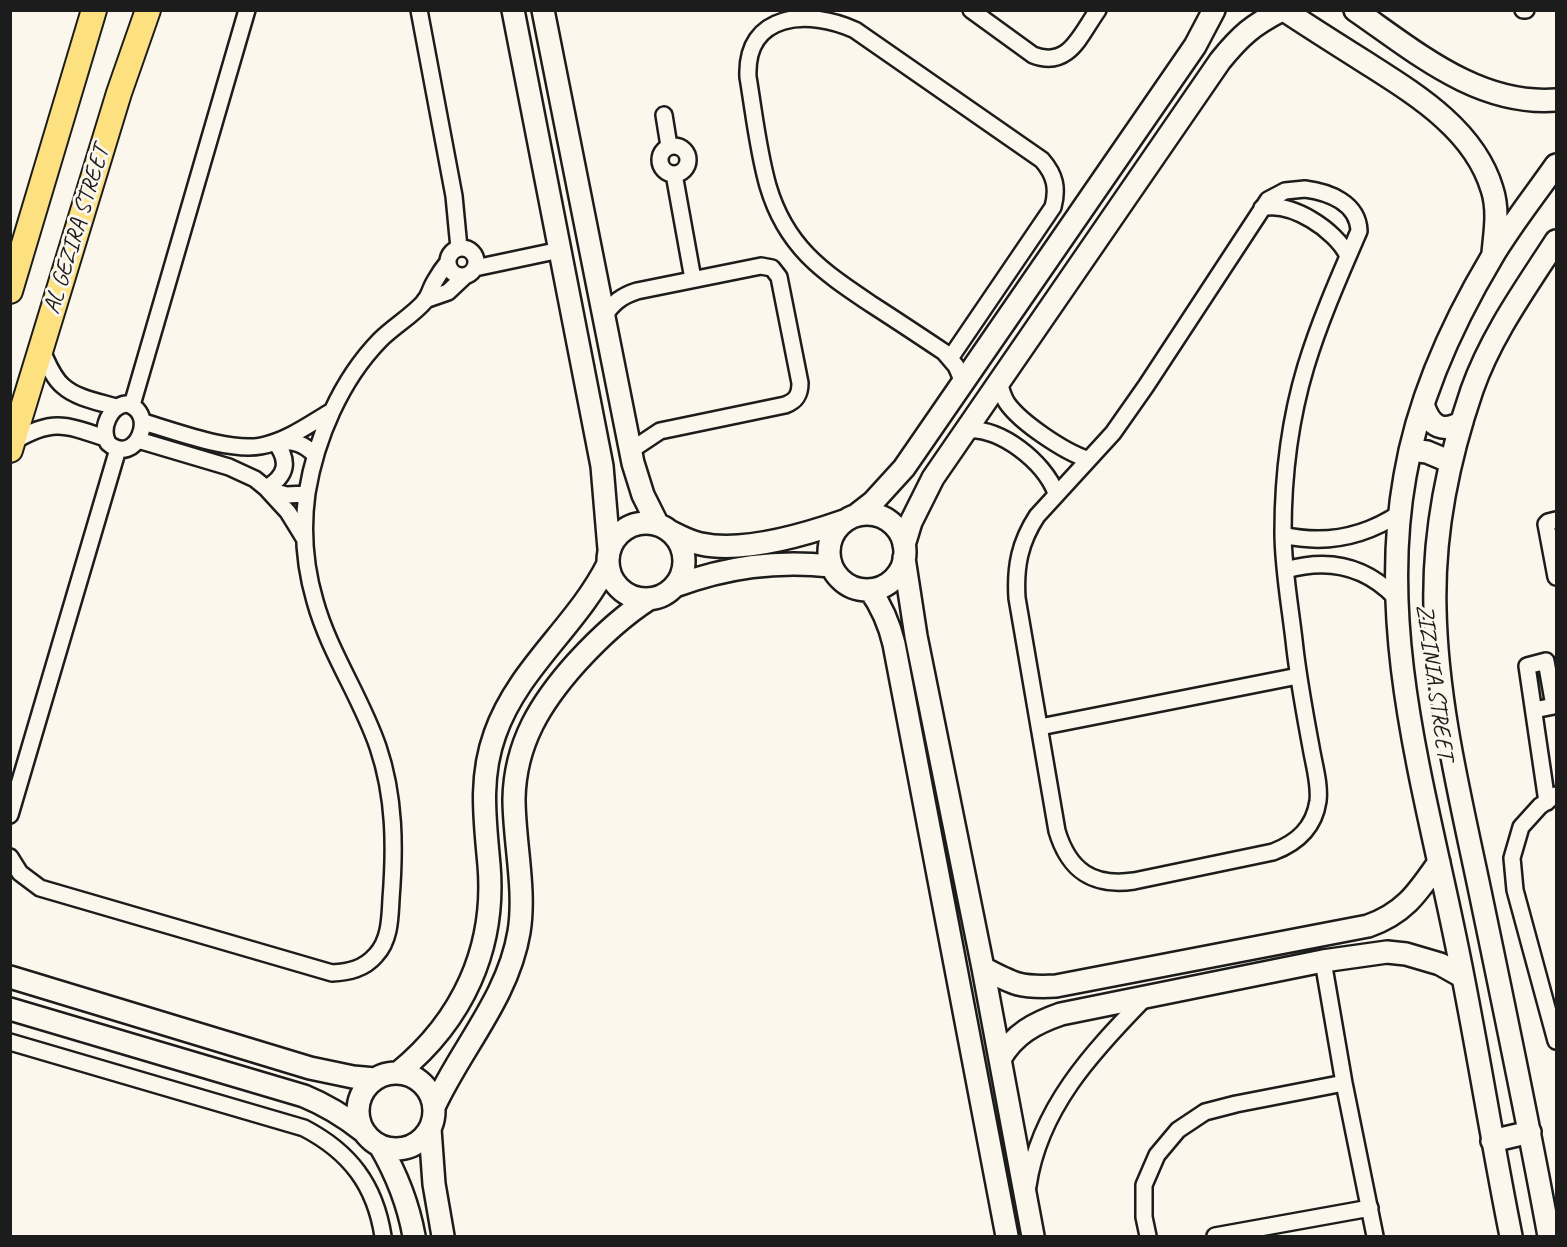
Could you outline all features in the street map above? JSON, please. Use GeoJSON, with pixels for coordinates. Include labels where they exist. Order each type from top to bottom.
{"type":"FeatureCollection","features":[{"type":"Feature","properties":{"kind":"main road","name":"AL GEZIRA STREET"},"geometry":{"type":"LineString","coordinates":[[10,291],[94,10]]}},
{"type":"Feature","properties":{"kind":"main road","name":"AL GEZIRA STREET"},"geometry":{"type":"LineString","coordinates":[[12,446],[119,93],[147,10]]}},
{"type":"Feature","properties":{"kind":"street"},"geometry":{"type":"LineString","coordinates":[[132,405],[247,10]]}},
{"type":"Feature","properties":{"kind":"street"},"geometry":{"type":"LineString","coordinates":[[419,10],[454,196],[459,248]]}},
{"type":"Feature","properties":{"kind":"street"},"geometry":{"type":"LineString","coordinates":[[513,10],[602,466],[608,556],[612,578],[621,590],[634,597],[649,599]]}},
{"type":"Feature","properties":{"kind":"street"},"geometry":{"type":"LineString","coordinates":[[543,10],[637,479],[664,528],[680,543],[684,558],[682,573],[675,586]]}},
{"type":"Feature","properties":{"kind":"street"},"geometry":{"type":"LineString","coordinates":[[971,10],[1033,55],[1044,59],[1056,59],[1066,54],[1098,10]]}},
{"type":"Feature","properties":{"kind":"street"},"geometry":{"type":"LineString","coordinates":[[1214,10],[1195,46],[904,468],[881,494],[835,530],[830,542],[831,566],[847,584],[858,589],[870,590],[892,580],[900,570],[921,500],[966,430],[1220,61],[1236,41],[1254,25],[1283,10],[1424,100],[1449,123],[1481,163],[1493,190],[1496,222],[1493,256]]}},
{"type":"Feature","properties":{"kind":"street"},"geometry":{"type":"LineString","coordinates":[[1356,10],[1446,72],[1473,86],[1527,100],[1557,100]]}},
{"type":"Feature","properties":{"kind":"street"},"geometry":{"type":"LineString","coordinates":[[948,353],[1053,207],[1056,182],[1051,170],[1042,160],[855,30],[839,22],[803,17],[786,20],[772,26],[760,35],[752,48],[748,62],[748,77],[764,170],[781,219],[800,247],[824,272],[948,353],[963,382]]}},
{"type":"Feature","properties":{"kind":"street"},"geometry":{"type":"LineString","coordinates":[[1424,100],[1446,72]]}},
{"type":"Feature","properties":{"kind":"street"},"geometry":{"type":"LineString","coordinates":[[664,115],[669,146]]}},
{"type":"Feature","properties":{"kind":"street"},"geometry":{"type":"LineString","coordinates":[[669,146],[679,146],[688,156],[688,161],[684,171],[674,174],[664,171],[659,162],[661,152],[669,146]]}},
{"type":"Feature","properties":{"kind":"street","name":"ZIZINIA STREET"},"geometry":{"type":"LineString","coordinates":[[1511,1236],[1463,977],[1413,735],[1402,673],[1395,597],[1400,513],[1411,450],[1438,362],[1493,256],[1557,165]]}},
{"type":"Feature","properties":{"kind":"street"},"geometry":{"type":"LineString","coordinates":[[674,174],[693,279]]}},
{"type":"Feature","properties":{"kind":"street"},"geometry":{"type":"LineString","coordinates":[[1305,189],[1330,195],[1352,210],[1359,223],[1359,231],[1348,256],[1313,343],[1300,390],[1287,465],[1283,535],[1298,676],[1317,780],[1316,813],[1310,826],[1294,843],[1273,852],[1117,884],[1100,881],[1084,874],[1071,862],[1062,848],[1057,831],[1017,598],[1016,574],[1019,551],[1028,530],[1056,493],[1113,433],[1140,395],[1268,200],[1285,191],[1305,189]]}},
{"type":"Feature","properties":{"kind":"street"},"geometry":{"type":"LineString","coordinates":[[1262,208],[1275,206],[1294,211],[1334,235],[1345,248],[1348,256]]}},
{"type":"Feature","properties":{"kind":"street","name":"ZIZINIA STREET"},"geometry":{"type":"LineString","coordinates":[[1549,1236],[1530,1132],[1448,739],[1441,696],[1435,618],[1440,525],[1451,462],[1473,388],[1489,350],[1511,311],[1557,241]]}},
{"type":"Feature","properties":{"kind":"street"},"geometry":{"type":"LineString","coordinates":[[10,857],[20,873],[40,888],[332,973],[349,972],[364,966],[377,954],[386,939],[389,923],[394,854],[393,819],[385,775],[371,729],[320,615],[312,588],[304,540],[307,494],[315,455],[332,411],[368,353],[426,300],[448,292],[470,272],[475,256],[465,248],[453,251],[426,300]]}},
{"type":"Feature","properties":{"kind":"street"},"geometry":{"type":"LineString","coordinates":[[448,262],[454,273],[470,272],[560,250]]}},
{"type":"Feature","properties":{"kind":"street"},"geometry":{"type":"LineString","coordinates":[[604,316],[624,295],[693,279],[767,266],[776,272],[800,390],[798,397],[792,403],[660,431],[625,426]]}},
{"type":"Feature","properties":{"kind":"street"},"geometry":{"type":"LineString","coordinates":[[595,272],[611,286],[634,292]]}},
{"type":"Feature","properties":{"kind":"street"},"geometry":{"type":"LineString","coordinates":[[41,349],[63,387],[83,397],[116,407]]}},
{"type":"Feature","properties":{"kind":"street"},"geometry":{"type":"LineString","coordinates":[[948,353],[982,354]]}},
{"type":"Feature","properties":{"kind":"street"},"geometry":{"type":"LineString","coordinates":[[999,382],[1003,396],[1012,409],[1060,446],[1087,459]]}},
{"type":"Feature","properties":{"kind":"street"},"geometry":{"type":"LineString","coordinates":[[12,446],[32,431],[54,425],[73,427],[105,438],[112,447],[118,449],[130,448],[138,440],[143,422],[140,412],[132,405],[116,407],[110,413],[105,438]]}},
{"type":"Feature","properties":{"kind":"street"},"geometry":{"type":"LineString","coordinates":[[1424,407],[1428,417],[1435,424],[1444,428],[1454,427],[1462,422]]}},
{"type":"Feature","properties":{"kind":"street"},"geometry":{"type":"LineString","coordinates":[[143,422],[236,447],[262,446],[299,431],[332,411]]}},
{"type":"Feature","properties":{"kind":"street"},"geometry":{"type":"LineString","coordinates":[[966,430],[989,432],[1019,450],[1045,471],[1056,493]]}},
{"type":"Feature","properties":{"kind":"street"},"geometry":{"type":"LineString","coordinates":[[630,451],[660,431]]}},
{"type":"Feature","properties":{"kind":"street"},"geometry":{"type":"LineString","coordinates":[[138,440],[229,467],[249,476],[266,488],[288,512],[304,540]]}},
{"type":"Feature","properties":{"kind":"street"},"geometry":{"type":"LineString","coordinates":[[275,442],[297,442],[307,447],[315,455]]}},
{"type":"Feature","properties":{"kind":"street"},"geometry":{"type":"LineString","coordinates":[[266,488],[276,483],[283,473],[285,462],[282,451],[275,442]]}},
{"type":"Feature","properties":{"kind":"street"},"geometry":{"type":"LineString","coordinates":[[10,815],[118,449]]}},
{"type":"Feature","properties":{"kind":"street"},"geometry":{"type":"LineString","coordinates":[[1411,450],[1427,452],[1451,462]]}},
{"type":"Feature","properties":{"kind":"street"},"geometry":{"type":"LineString","coordinates":[[266,488],[286,495],[307,494]]}},
{"type":"Feature","properties":{"kind":"street"},"geometry":{"type":"LineString","coordinates":[[1283,535],[1310,539],[1337,539],[1364,532],[1400,513]]}},
{"type":"Feature","properties":{"kind":"street"},"geometry":{"type":"LineString","coordinates":[[398,1073],[442,1030],[472,979],[482,952],[488,923],[490,895],[483,788],[487,761],[495,734],[519,685],[588,600],[617,536],[629,527],[643,523],[664,528],[700,544],[731,546],[781,540],[850,519],[874,515],[892,523],[900,533],[916,636],[1033,1236]]}},
{"type":"Feature","properties":{"kind":"street"},"geometry":{"type":"LineString","coordinates":[[1557,520],[1546,524],[1557,577]]}},
{"type":"Feature","properties":{"kind":"street"},"geometry":{"type":"LineString","coordinates":[[434,1107],[451,1072],[498,995],[512,963],[519,930],[514,799],[516,773],[522,748],[544,702],[560,681],[623,616],[675,586],[718,572],[763,564],[797,563],[831,566]]}},
{"type":"Feature","properties":{"kind":"street"},"geometry":{"type":"LineString","coordinates":[[1286,570],[1324,564],[1350,568],[1375,579],[1395,597]]}},
{"type":"Feature","properties":{"kind":"street"},"geometry":{"type":"LineString","coordinates":[[870,590],[880,603],[894,644],[1007,1236]]}},
{"type":"Feature","properties":{"kind":"street"},"geometry":{"type":"LineString","coordinates":[[1040,727],[1298,676]]}},
{"type":"Feature","properties":{"kind":"street"},"geometry":{"type":"LineString","coordinates":[[1534,710],[1552,799],[1540,806],[1521,827],[1512,858],[1515,890],[1557,1041]]}},
{"type":"Feature","properties":{"kind":"street"},"geometry":{"type":"LineString","coordinates":[[982,968],[1015,985],[1056,986],[1368,926],[1391,916],[1411,901],[1440,862]]}},
{"type":"Feature","properties":{"kind":"street"},"geometry":{"type":"LineString","coordinates":[[1000,1059],[1009,1044],[1024,1031],[1061,1014],[1145,999],[1323,961],[1387,952],[1406,954],[1440,964],[1463,977]]}},
{"type":"Feature","properties":{"kind":"street"},"geometry":{"type":"LineString","coordinates":[[1323,961],[1344,1083],[1375,1236]]}},
{"type":"Feature","properties":{"kind":"street"},"geometry":{"type":"LineString","coordinates":[[10,977],[310,1068],[353,1077],[375,1078]]}},
{"type":"Feature","properties":{"kind":"street"},"geometry":{"type":"LineString","coordinates":[[472,979],[498,995]]}},
{"type":"Feature","properties":{"kind":"street"},"geometry":{"type":"LineString","coordinates":[[1026,1201],[1030,1170],[1041,1138],[1056,1106],[1074,1077],[1095,1050],[1145,999]]}},
{"type":"Feature","properties":{"kind":"street"},"geometry":{"type":"LineString","coordinates":[[10,1009],[304,1096],[345,1117],[380,1146],[392,1149],[414,1145],[430,1129],[434,1118],[434,1107],[426,1087],[418,1080],[398,1073],[375,1078],[360,1096],[357,1108],[363,1131]]}},
{"type":"Feature","properties":{"kind":"street"},"geometry":{"type":"LineString","coordinates":[[10,1041],[304,1128],[338,1149],[365,1181],[375,1201],[383,1236]]}},
{"type":"Feature","properties":{"kind":"street"},"geometry":{"type":"LineString","coordinates":[[1148,1236],[1144,1217],[1144,1185],[1157,1155],[1178,1130],[1205,1112],[1215,1109],[1344,1083]]}},
{"type":"Feature","properties":{"kind":"street"},"geometry":{"type":"LineString","coordinates":[[430,1129],[434,1184],[443,1236]]}},
{"type":"Feature","properties":{"kind":"street"},"geometry":{"type":"LineString","coordinates":[[1492,1142],[1530,1132]]}},
{"type":"Feature","properties":{"kind":"street"},"geometry":{"type":"LineString","coordinates":[[380,1146],[395,1171],[405,1197],[414,1236]]}},
{"type":"Feature","properties":{"kind":"street"},"geometry":{"type":"LineString","coordinates":[[1215,1236],[1370,1208]]}}]}
